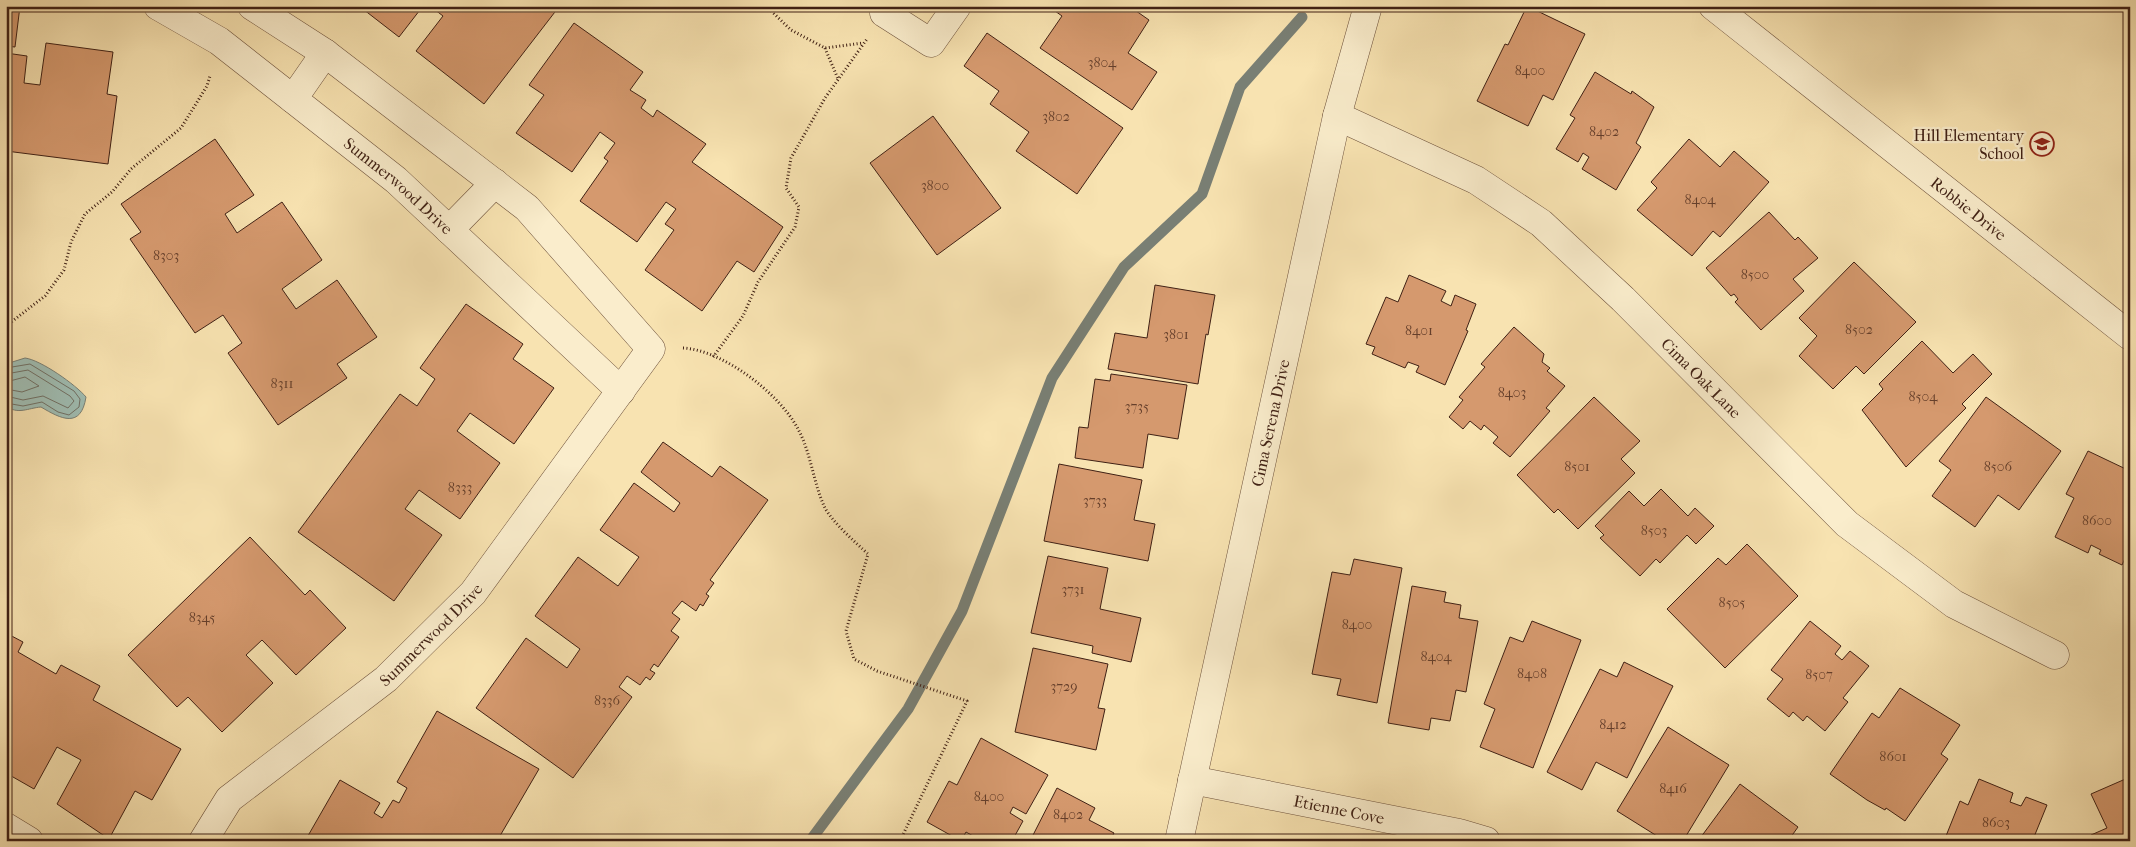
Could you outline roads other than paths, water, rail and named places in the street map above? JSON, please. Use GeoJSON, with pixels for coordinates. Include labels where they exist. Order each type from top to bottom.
{"type":"FeatureCollection","features":[{"type":"Feature","properties":{"kind":"street","name":"Summerwood Drive"},"geometry":{"type":"LineString","coordinates":[[158,6],[219,41],[396,180],[621,391]]}},
{"type":"Feature","properties":{"kind":"street"},"geometry":{"type":"LineString","coordinates":[[252,6],[325,53],[495,183],[449,230]]}},
{"type":"Feature","properties":{"kind":"street"},"geometry":{"type":"LineString","coordinates":[[887,9],[931,43],[958,6]]}},
{"type":"Feature","properties":{"kind":"street","name":"Cima Serena Drive"},"geometry":{"type":"LineString","coordinates":[[1178,841],[1337,116],[1368,6]]}},
{"type":"Feature","properties":{"kind":"street","name":"Robbie Drive"},"geometry":{"type":"LineString","coordinates":[[1713,6],[2130,336]]}},
{"type":"Feature","properties":{"kind":"street"},"geometry":{"type":"LineString","coordinates":[[293,99],[325,53]]}},
{"type":"Feature","properties":{"kind":"street","name":"Cima Oak Lane"},"geometry":{"type":"LineString","coordinates":[[1337,116],[1476,180],[1541,223],[1623,299],[1847,524],[1954,604],[2055,655]]}},
{"type":"Feature","properties":{"kind":"street","name":"Summerwood Drive"},"geometry":{"type":"LineString","coordinates":[[202,841],[229,799],[386,679],[472,593],[651,349],[527,208],[495,183]]}},
{"type":"Feature","properties":{"kind":"street","name":"Etienne Cove"},"geometry":{"type":"LineString","coordinates":[[1192,780],[1459,833],[1486,841]]}},
{"type":"Feature","properties":{"kind":"street"},"geometry":{"type":"LineString","coordinates":[[6,827],[29,841]]}},
{"type":"Feature","properties":{"kind":"water"},"geometry":{"type":"Polygon","coordinates":[[[25,358],[49,368],[67,380],[86,397],[80,414],[75,417],[63,418],[41,407],[19,411],[6,406],[6,364],[25,358]]]}},
{"type":"Feature","properties":{"kind":"waterway"},"geometry":{"type":"LineString","coordinates":[[810,841],[908,709],[962,611],[1052,378],[1124,267],[1202,194],[1240,87],[1302,17]]}},
{"type":"Feature","properties":{"kind":"place","name":"Hill Elementary School"},"geometry":{"type":"Point","coordinates":[2042,144]}}]}
